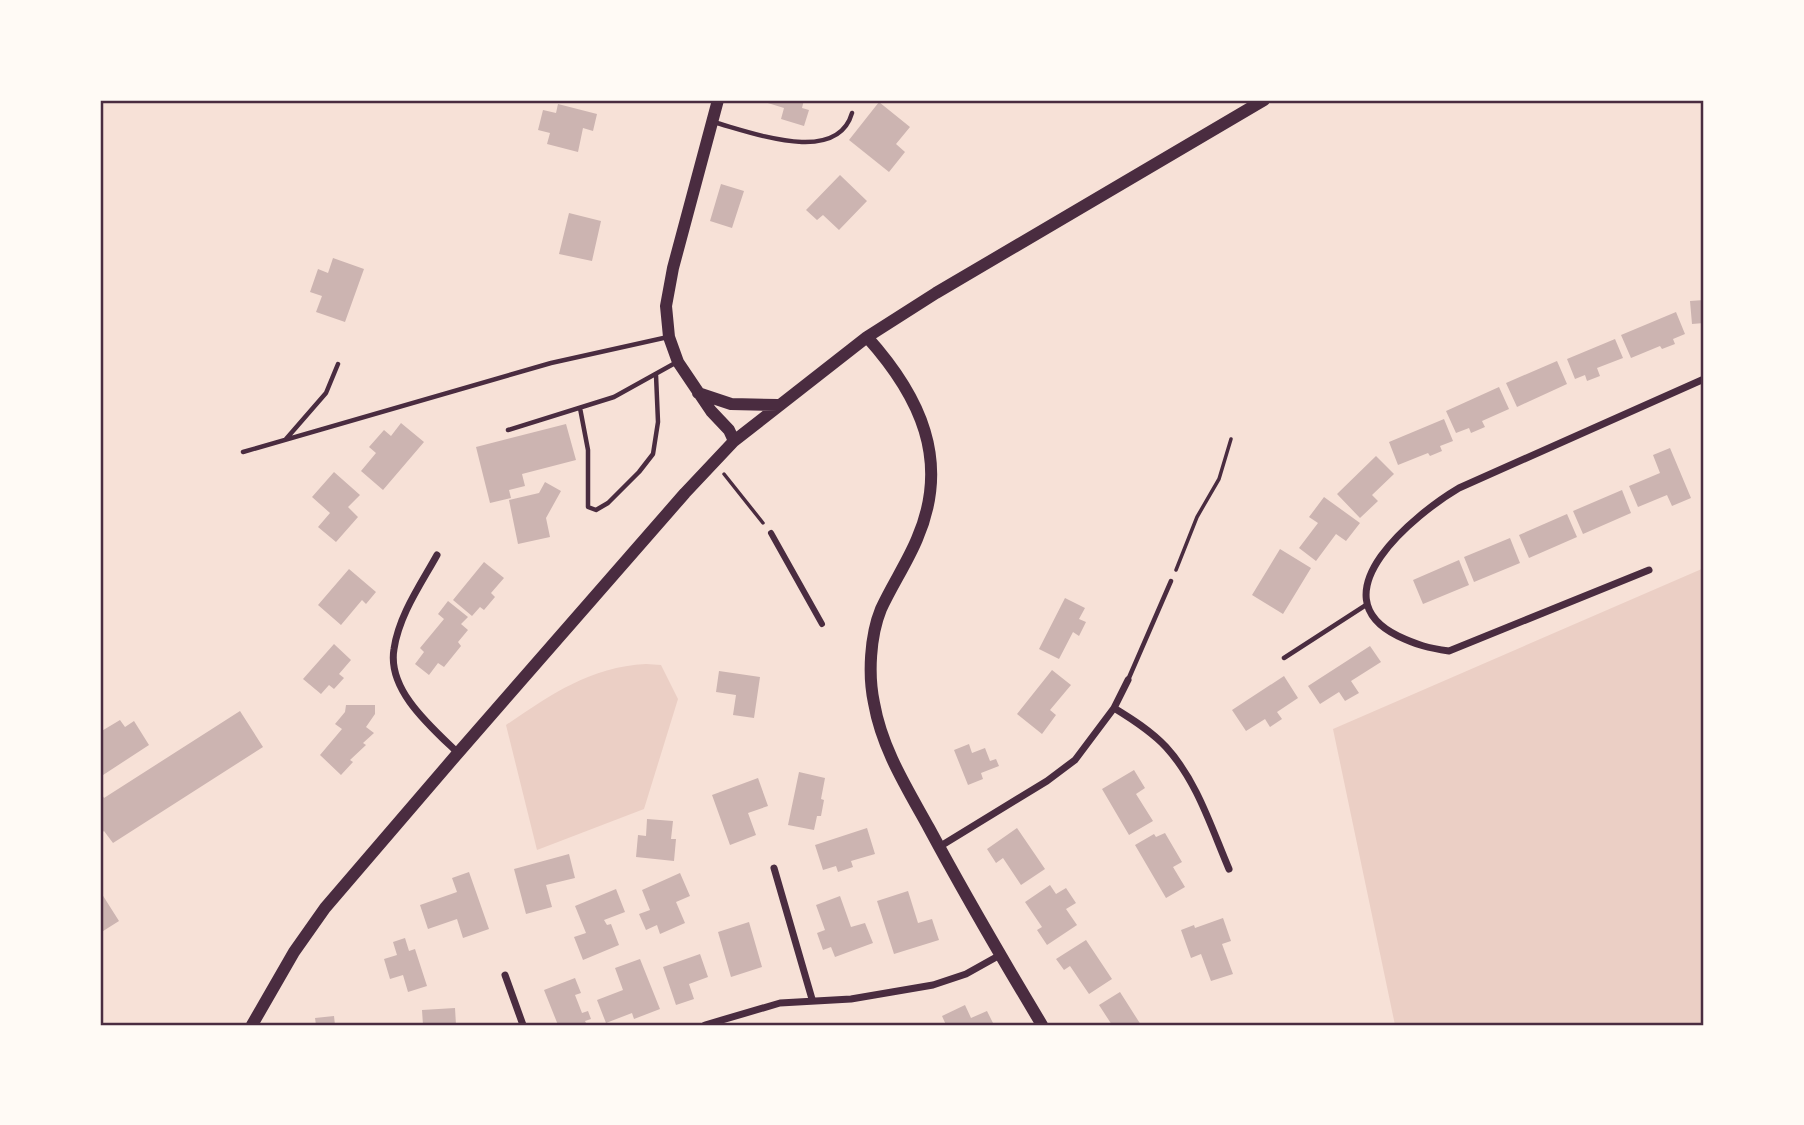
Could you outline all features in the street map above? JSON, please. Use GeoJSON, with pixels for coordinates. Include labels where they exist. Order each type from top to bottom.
{"type":"FeatureCollection","features":[{"type":"Feature","properties":{"kind":"street"},"geometry":{"type":"LineString","coordinates":[[718,100],[668,286],[666,306],[669,337],[678,362],[697,393],[729,430],[734,441]]}},
{"type":"Feature","properties":{"kind":"street"},"geometry":{"type":"LineString","coordinates":[[252,1025],[294,952],[325,908],[457,753],[734,441],[867,337],[936,293],[1264,100]]}},
{"type":"Feature","properties":{"kind":"street"},"geometry":{"type":"LineString","coordinates":[[867,337],[895,369],[915,404],[926,429],[931,459],[931,490],[918,538],[881,611],[874,632],[873,701],[889,755],[1042,1025]]}},
{"type":"Feature","properties":{"kind":"street"},"geometry":{"type":"LineString","coordinates":[[1649,569],[1449,651],[1421,647],[1384,629],[1371,617],[1366,605],[1366,586],[1374,565],[1405,530],[1438,501],[1472,482],[1704,380]]}},
{"type":"Feature","properties":{"kind":"street"},"geometry":{"type":"LineString","coordinates":[[697,393],[731,404],[778,405]]}},
{"type":"Feature","properties":{"kind":"street"},"geometry":{"type":"LineString","coordinates":[[771,533],[822,624]]}},
{"type":"Feature","properties":{"kind":"street"},"geometry":{"type":"LineString","coordinates":[[437,555],[405,615],[393,650],[396,674],[408,699],[430,727],[457,753]]}},
{"type":"Feature","properties":{"kind":"street"},"geometry":{"type":"LineString","coordinates":[[939,847],[1061,771],[1080,754],[1114,708],[1128,680]]}},
{"type":"Feature","properties":{"kind":"street"},"geometry":{"type":"LineString","coordinates":[[1114,708],[1161,742],[1184,771],[1199,798],[1228,869]]}},
{"type":"Feature","properties":{"kind":"street"},"geometry":{"type":"LineString","coordinates":[[774,868],[812,999]]}},
{"type":"Feature","properties":{"kind":"street"},"geometry":{"type":"LineString","coordinates":[[705,1025],[768,1005],[812,999],[852,999],[933,985],[966,974],[1000,955]]}},
{"type":"Feature","properties":{"kind":"street"},"geometry":{"type":"LineString","coordinates":[[505,975],[523,1025]]}},
{"type":"Feature","properties":{"kind":"lane"},"geometry":{"type":"LineString","coordinates":[[712,122],[784,140],[823,141],[840,135],[852,113]]}},
{"type":"Feature","properties":{"kind":"lane"},"geometry":{"type":"LineString","coordinates":[[243,452],[551,363],[669,337]]}},
{"type":"Feature","properties":{"kind":"lane"},"geometry":{"type":"LineString","coordinates":[[508,430],[614,397],[678,362]]}},
{"type":"Feature","properties":{"kind":"lane"},"geometry":{"type":"LineString","coordinates":[[286,439],[326,393],[338,364]]}},
{"type":"Feature","properties":{"kind":"lane"},"geometry":{"type":"LineString","coordinates":[[580,408],[588,450],[587,507],[596,510],[608,503],[653,454],[658,422],[656,374]]}},
{"type":"Feature","properties":{"kind":"lane"},"geometry":{"type":"LineString","coordinates":[[1128,680],[1171,582]]}},
{"type":"Feature","properties":{"kind":"lane"},"geometry":{"type":"LineString","coordinates":[[1284,658],[1366,605]]}},
{"type":"Feature","properties":{"kind":"path"},"geometry":{"type":"LineString","coordinates":[[1171,582],[1197,517],[1219,479],[1231,439]]}},
{"type":"Feature","properties":{"kind":"path"},"geometry":{"type":"LineString","coordinates":[[714,461],[771,533]]}},
{"type":"Feature","properties":{"kind":"shaded area"},"geometry":{"type":"Polygon","coordinates":[[[1704,568],[1704,1025],[1395,1025],[1333,729],[1704,568]]]}},
{"type":"Feature","properties":{"kind":"shaded area"},"geometry":{"type":"Polygon","coordinates":[[[646,664],[661,665],[678,699],[644,809],[537,850],[506,725],[572,684],[606,671],[646,664]]]}},
{"type":"Feature","properties":{"kind":"building"},"geometry":{"type":"Polygon","coordinates":[[[758,100],[804,100],[802,108],[809,110],[804,126],[781,119],[784,108],[758,100]]]}},
{"type":"Feature","properties":{"kind":"building"},"geometry":{"type":"Polygon","coordinates":[[[879,102],[910,127],[896,144],[905,152],[889,172],[849,140],[879,102]]]}},
{"type":"Feature","properties":{"kind":"building"},"geometry":{"type":"Polygon","coordinates":[[[558,104],[597,114],[593,131],[583,128],[578,152],[547,144],[550,133],[538,130],[543,110],[556,113],[558,104]]]}},
{"type":"Feature","properties":{"kind":"building"},"geometry":{"type":"Polygon","coordinates":[[[840,175],[867,201],[839,230],[823,215],[817,220],[806,210],[840,175]]]}},
{"type":"Feature","properties":{"kind":"building"},"geometry":{"type":"Polygon","coordinates":[[[721,184],[744,191],[732,228],[710,221],[721,184]]]}},
{"type":"Feature","properties":{"kind":"building"},"geometry":{"type":"Polygon","coordinates":[[[569,213],[601,221],[592,261],[559,254],[569,213]]]}},
{"type":"Feature","properties":{"kind":"building"},"geometry":{"type":"Polygon","coordinates":[[[333,258],[364,269],[345,322],[316,312],[322,296],[310,292],[318,269],[328,273],[333,258]]]}},
{"type":"Feature","properties":{"kind":"building"},"geometry":{"type":"Polygon","coordinates":[[[1704,300],[1704,323],[1692,324],[1690,301],[1704,300]]]}},
{"type":"Feature","properties":{"kind":"building"},"geometry":{"type":"Polygon","coordinates":[[[1676,312],[1685,334],[1673,339],[1675,344],[1662,349],[1660,346],[1631,358],[1621,335],[1676,312]]]}},
{"type":"Feature","properties":{"kind":"building"},"geometry":{"type":"Polygon","coordinates":[[[1615,339],[1623,358],[1597,368],[1600,376],[1587,381],[1585,375],[1575,379],[1567,359],[1615,339]]]}},
{"type":"Feature","properties":{"kind":"building"},"geometry":{"type":"Polygon","coordinates":[[[1557,361],[1567,384],[1517,407],[1506,383],[1557,361]]]}},
{"type":"Feature","properties":{"kind":"building"},"geometry":{"type":"Polygon","coordinates":[[[1499,387],[1509,409],[1482,421],[1485,427],[1471,433],[1469,428],[1456,433],[1446,411],[1499,387]]]}},
{"type":"Feature","properties":{"kind":"building"},"geometry":{"type":"Polygon","coordinates":[[[1444,419],[1453,441],[1440,446],[1442,451],[1430,456],[1428,453],[1398,465],[1389,442],[1444,419]]]}},
{"type":"Feature","properties":{"kind":"building"},"geometry":{"type":"Polygon","coordinates":[[[401,423],[424,442],[383,490],[361,471],[376,453],[369,447],[384,430],[391,436],[401,423]]]}},
{"type":"Feature","properties":{"kind":"building"},"geometry":{"type":"Polygon","coordinates":[[[566,424],[576,460],[522,474],[525,486],[509,490],[511,498],[490,503],[476,447],[566,424]]]}},
{"type":"Feature","properties":{"kind":"building"},"geometry":{"type":"Polygon","coordinates":[[[1670,448],[1691,498],[1672,506],[1667,495],[1638,507],[1629,486],[1660,473],[1653,455],[1670,448]]]}},
{"type":"Feature","properties":{"kind":"building"},"geometry":{"type":"Polygon","coordinates":[[[1376,456],[1394,474],[1372,495],[1378,501],[1360,518],[1337,494],[1376,456]]]}},
{"type":"Feature","properties":{"kind":"building"},"geometry":{"type":"Polygon","coordinates":[[[334,472],[360,495],[348,507],[358,517],[336,542],[318,527],[330,513],[312,497],[334,472]]]}},
{"type":"Feature","properties":{"kind":"building"},"geometry":{"type":"Polygon","coordinates":[[[545,482],[561,491],[546,518],[550,537],[518,544],[509,500],[539,493],[545,482]]]}},
{"type":"Feature","properties":{"kind":"building"},"geometry":{"type":"Polygon","coordinates":[[[1622,490],[1631,513],[1583,534],[1573,511],[1622,490]]]}},
{"type":"Feature","properties":{"kind":"building"},"geometry":{"type":"Polygon","coordinates":[[[1324,497],[1360,523],[1346,541],[1336,534],[1316,561],[1299,548],[1318,523],[1309,517],[1324,497]]]}},
{"type":"Feature","properties":{"kind":"building"},"geometry":{"type":"Polygon","coordinates":[[[1567,514],[1577,537],[1529,558],[1519,535],[1567,514]]]}},
{"type":"Feature","properties":{"kind":"building"},"geometry":{"type":"Polygon","coordinates":[[[1510,538],[1520,563],[1474,582],[1464,557],[1510,538]]]}},
{"type":"Feature","properties":{"kind":"building"},"geometry":{"type":"Polygon","coordinates":[[[1280,549],[1311,568],[1283,614],[1252,595],[1280,549]]]}},
{"type":"Feature","properties":{"kind":"building"},"geometry":{"type":"Polygon","coordinates":[[[1459,560],[1469,585],[1423,604],[1413,580],[1459,560]]]}},
{"type":"Feature","properties":{"kind":"building"},"geometry":{"type":"Polygon","coordinates":[[[484,562],[504,578],[491,593],[495,597],[484,610],[480,607],[472,616],[453,600],[484,562]]]}},
{"type":"Feature","properties":{"kind":"building"},"geometry":{"type":"Polygon","coordinates":[[[349,569],[376,592],[366,604],[362,600],[341,625],[318,605],[349,569]]]}},
{"type":"Feature","properties":{"kind":"building"},"geometry":{"type":"Polygon","coordinates":[[[1065,598],[1085,608],[1079,619],[1086,622],[1079,636],[1073,632],[1059,659],[1039,649],[1065,598]]]}},
{"type":"Feature","properties":{"kind":"building"},"geometry":{"type":"Polygon","coordinates":[[[448,601],[468,617],[461,624],[468,630],[458,642],[461,646],[444,667],[438,663],[429,675],[415,664],[424,652],[420,648],[444,619],[438,614],[448,601]]]}},
{"type":"Feature","properties":{"kind":"building"},"geometry":{"type":"Polygon","coordinates":[[[334,644],[351,660],[339,674],[344,678],[334,689],[329,685],[321,694],[303,679],[334,644]]]}},
{"type":"Feature","properties":{"kind":"building"},"geometry":{"type":"Polygon","coordinates":[[[1370,646],[1381,662],[1351,681],[1359,693],[1345,701],[1339,692],[1320,704],[1308,686],[1370,646]]]}},
{"type":"Feature","properties":{"kind":"building"},"geometry":{"type":"Polygon","coordinates":[[[1052,670],[1071,685],[1050,710],[1056,715],[1042,734],[1017,714],[1052,670]]]}},
{"type":"Feature","properties":{"kind":"building"},"geometry":{"type":"Polygon","coordinates":[[[719,671],[760,677],[754,718],[733,715],[736,695],[716,692],[719,671]]]}},
{"type":"Feature","properties":{"kind":"building"},"geometry":{"type":"Polygon","coordinates":[[[1284,676],[1298,698],[1277,712],[1282,719],[1270,727],[1265,719],[1246,731],[1232,710],[1284,676]]]}},
{"type":"Feature","properties":{"kind":"building"},"geometry":{"type":"Polygon","coordinates":[[[346,705],[375,705],[375,714],[366,727],[374,733],[363,743],[366,745],[350,760],[353,762],[341,775],[320,755],[342,729],[335,724],[345,712],[346,705]]]}},
{"type":"Feature","properties":{"kind":"building"},"geometry":{"type":"Polygon","coordinates":[[[240,711],[263,747],[113,843],[104,831],[100,834],[100,791],[104,798],[240,711]]]}},
{"type":"Feature","properties":{"kind":"building"},"geometry":{"type":"Polygon","coordinates":[[[120,720],[125,727],[134,721],[149,745],[100,777],[100,732],[120,720]]]}},
{"type":"Feature","properties":{"kind":"building"},"geometry":{"type":"Polygon","coordinates":[[[969,744],[972,753],[985,748],[990,761],[996,759],[999,766],[981,773],[983,779],[968,785],[954,750],[969,744]]]}},
{"type":"Feature","properties":{"kind":"building"},"geometry":{"type":"Polygon","coordinates":[[[1134,770],[1145,788],[1136,794],[1153,821],[1129,835],[1102,789],[1134,770]]]}},
{"type":"Feature","properties":{"kind":"building"},"geometry":{"type":"Polygon","coordinates":[[[799,772],[825,778],[821,816],[817,816],[814,830],[788,825],[799,772]]]}},
{"type":"Feature","properties":{"kind":"building"},"geometry":{"type":"Polygon","coordinates":[[[758,778],[768,806],[748,813],[756,835],[730,845],[712,795],[758,778]]]}},
{"type":"Feature","properties":{"kind":"building"},"geometry":{"type":"Polygon","coordinates":[[[647,819],[673,821],[671,839],[676,839],[674,861],[636,857],[638,835],[646,836],[647,819]]]}},
{"type":"Feature","properties":{"kind":"building"},"geometry":{"type":"Polygon","coordinates":[[[867,828],[875,854],[851,861],[853,867],[838,872],[836,866],[823,870],[815,845],[867,828]]]}},
{"type":"Feature","properties":{"kind":"building"},"geometry":{"type":"Polygon","coordinates":[[[1017,828],[1045,869],[1021,885],[1003,858],[996,863],[987,849],[1017,828]]]}},
{"type":"Feature","properties":{"kind":"building"},"geometry":{"type":"Polygon","coordinates":[[[1165,833],[1182,862],[1173,867],[1185,887],[1166,898],[1135,845],[1154,834],[1156,837],[1165,833]]]}},
{"type":"Feature","properties":{"kind":"building"},"geometry":{"type":"Polygon","coordinates":[[[569,854],[575,878],[546,885],[552,907],[526,914],[514,869],[569,854]]]}},
{"type":"Feature","properties":{"kind":"building"},"geometry":{"type":"Polygon","coordinates":[[[469,872],[489,929],[463,938],[457,919],[428,929],[420,905],[457,892],[452,878],[469,872]]]}},
{"type":"Feature","properties":{"kind":"building"},"geometry":{"type":"Polygon","coordinates":[[[680,873],[690,896],[676,902],[685,923],[660,934],[657,925],[646,930],[639,914],[650,910],[642,890],[680,873]]]}},
{"type":"Feature","properties":{"kind":"building"},"geometry":{"type":"Polygon","coordinates":[[[1050,885],[1056,894],[1066,888],[1076,903],[1066,909],[1077,925],[1047,945],[1037,930],[1042,927],[1025,902],[1050,885]]]}},
{"type":"Feature","properties":{"kind":"building"},"geometry":{"type":"Polygon","coordinates":[[[616,889],[625,912],[604,920],[607,925],[611,924],[619,945],[583,960],[574,937],[586,933],[575,906],[616,889]]]}},
{"type":"Feature","properties":{"kind":"building"},"geometry":{"type":"Polygon","coordinates":[[[100,891],[119,921],[100,933],[100,891]]]}},
{"type":"Feature","properties":{"kind":"building"},"geometry":{"type":"Polygon","coordinates":[[[908,891],[918,923],[932,919],[939,940],[894,954],[877,901],[908,891]]]}},
{"type":"Feature","properties":{"kind":"building"},"geometry":{"type":"Polygon","coordinates":[[[840,896],[851,927],[865,923],[873,943],[835,957],[831,947],[823,950],[817,933],[825,930],[816,905],[840,896]]]}},
{"type":"Feature","properties":{"kind":"building"},"geometry":{"type":"Polygon","coordinates":[[[1223,918],[1231,941],[1222,944],[1233,974],[1211,981],[1201,954],[1191,958],[1181,930],[1223,918]]]}},
{"type":"Feature","properties":{"kind":"building"},"geometry":{"type":"Polygon","coordinates":[[[749,922],[762,967],[731,977],[718,932],[749,922]]]}},
{"type":"Feature","properties":{"kind":"building"},"geometry":{"type":"Polygon","coordinates":[[[405,938],[409,951],[415,949],[427,986],[408,992],[403,975],[390,979],[384,959],[397,955],[393,942],[405,938]]]}},
{"type":"Feature","properties":{"kind":"building"},"geometry":{"type":"Polygon","coordinates":[[[1086,940],[1112,979],[1089,994],[1070,966],[1064,970],[1056,959],[1086,940]]]}},
{"type":"Feature","properties":{"kind":"building"},"geometry":{"type":"Polygon","coordinates":[[[700,954],[708,977],[689,984],[694,999],[676,1005],[663,967],[700,954]]]}},
{"type":"Feature","properties":{"kind":"building"},"geometry":{"type":"Polygon","coordinates":[[[640,959],[660,1009],[634,1019],[632,1013],[606,1023],[597,1000],[623,990],[615,968],[640,959]]]}},
{"type":"Feature","properties":{"kind":"building"},"geometry":{"type":"Polygon","coordinates":[[[575,978],[581,993],[575,995],[582,1013],[588,1011],[591,1019],[585,1021],[587,1025],[558,1025],[544,990],[575,978]]]}},
{"type":"Feature","properties":{"kind":"building"},"geometry":{"type":"Polygon","coordinates":[[[1120,992],[1141,1025],[1112,1025],[1099,1005],[1120,992]]]}},
{"type":"Feature","properties":{"kind":"building"},"geometry":{"type":"Polygon","coordinates":[[[965,1005],[971,1018],[987,1011],[994,1025],[946,1025],[942,1016],[965,1005]]]}},
{"type":"Feature","properties":{"kind":"building"},"geometry":{"type":"Polygon","coordinates":[[[455,1008],[456,1025],[423,1025],[422,1010],[455,1008]]]}},
{"type":"Feature","properties":{"kind":"building"},"geometry":{"type":"Polygon","coordinates":[[[334,1016],[335,1025],[316,1025],[315,1018],[334,1016]]]}}]}
